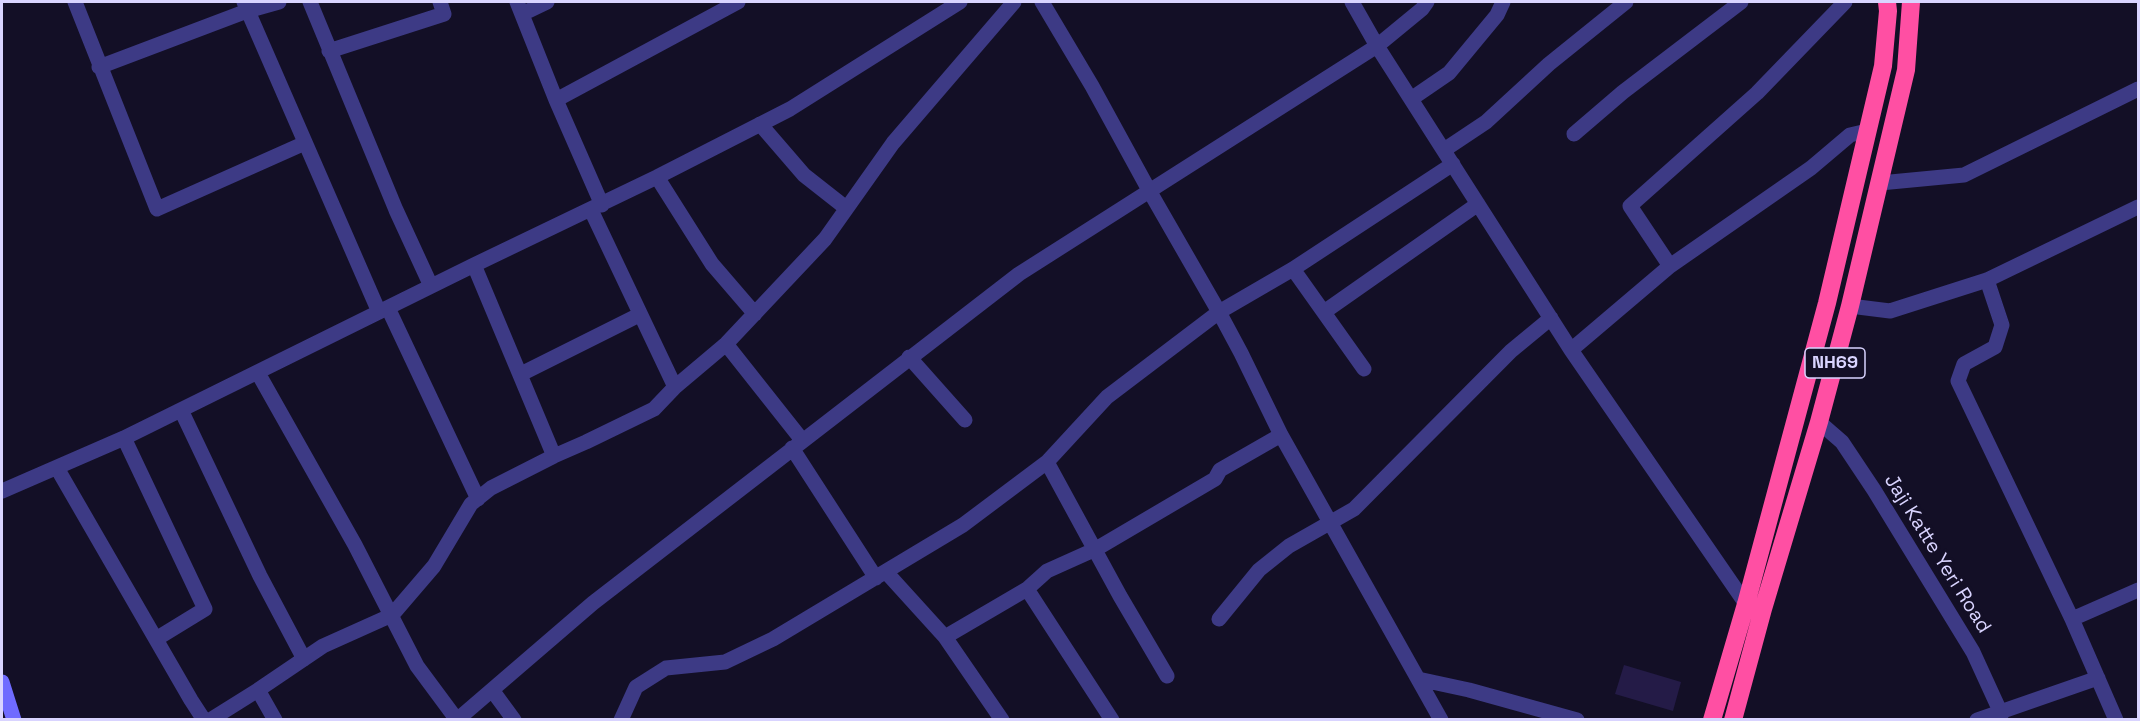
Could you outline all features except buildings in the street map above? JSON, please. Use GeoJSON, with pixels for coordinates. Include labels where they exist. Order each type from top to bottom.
{"type":"FeatureCollection","features":[{"type":"Feature","properties":{"kind":"highway","name":"NH69"},"geometry":{"type":"LineString","coordinates":[[1712,720],[1746,604],[1827,303],[1883,66],[1887,2]]}},
{"type":"Feature","properties":{"kind":"highway","name":"NH69"},"geometry":{"type":"LineString","coordinates":[[1733,720],[1762,609],[1819,422],[1850,306],[1906,70],[1911,2]]}},
{"type":"Feature","properties":{"kind":"main road"},"geometry":{"type":"LineString","coordinates":[[2,682],[14,720]]}},
{"type":"Feature","properties":{"kind":"street"},"geometry":{"type":"LineString","coordinates":[[75,2],[157,209],[305,143]]}},
{"type":"Feature","properties":{"kind":"street"},"geometry":{"type":"LineString","coordinates":[[99,67],[246,6],[279,2]]}},
{"type":"Feature","properties":{"kind":"street"},"geometry":{"type":"LineString","coordinates":[[310,2],[396,210],[431,286]]}},
{"type":"Feature","properties":{"kind":"street"},"geometry":{"type":"LineString","coordinates":[[329,51],[444,14],[440,2]]}},
{"type":"Feature","properties":{"kind":"street"},"geometry":{"type":"LineString","coordinates":[[547,2],[519,8],[639,315],[675,387]]}},
{"type":"Feature","properties":{"kind":"street"},"geometry":{"type":"LineString","coordinates":[[556,100],[738,2]]}},
{"type":"Feature","properties":{"kind":"street"},"geometry":{"type":"LineString","coordinates":[[2,491],[123,438],[657,177],[790,109],[944,6],[960,2]]}},
{"type":"Feature","properties":{"kind":"street"},"geometry":{"type":"LineString","coordinates":[[210,720],[323,646],[392,615],[434,567],[471,504],[491,488],[654,409],[675,387],[726,344],[825,239],[893,143],[1014,2]]}},
{"type":"Feature","properties":{"kind":"street"},"geometry":{"type":"LineString","coordinates":[[1042,2],[1087,77],[1219,312],[1281,435],[1441,720]]}},
{"type":"Feature","properties":{"kind":"street"},"geometry":{"type":"LineString","coordinates":[[1352,2],[1377,46],[1571,350],[1746,604]]}},
{"type":"Feature","properties":{"kind":"street"},"geometry":{"type":"LineString","coordinates":[[258,373],[355,545],[417,666],[457,720],[593,603],[1019,274],[1377,46],[1422,9],[1427,2]]}},
{"type":"Feature","properties":{"kind":"street"},"geometry":{"type":"LineString","coordinates":[[1411,99],[1449,73],[1497,15],[1503,2]]}},
{"type":"Feature","properties":{"kind":"street"},"geometry":{"type":"LineString","coordinates":[[1444,150],[1486,122],[1549,64],[1626,2]]}},
{"type":"Feature","properties":{"kind":"street"},"geometry":{"type":"LineString","coordinates":[[1574,134],[1623,92],[1741,2]]}},
{"type":"Feature","properties":{"kind":"street"},"geometry":{"type":"LineString","coordinates":[[1670,266],[1630,206],[1757,93],[1845,2]]}},
{"type":"Feature","properties":{"kind":"street"},"geometry":{"type":"LineString","coordinates":[[246,6],[305,143],[384,310],[478,499]]}},
{"type":"Feature","properties":{"kind":"street"},"geometry":{"type":"LineString","coordinates":[[1880,183],[1964,175],[2139,89]]}},
{"type":"Feature","properties":{"kind":"street"},"geometry":{"type":"LineString","coordinates":[[760,124],[804,175],[846,208]]}},
{"type":"Feature","properties":{"kind":"street"},"geometry":{"type":"LineString","coordinates":[[1571,350],[1670,266],[1811,168],[1850,135],[1867,130]]}},
{"type":"Feature","properties":{"kind":"street"},"geometry":{"type":"LineString","coordinates":[[627,715],[636,687],[666,668],[725,662],[774,639],[963,525],[1047,462],[1107,397],[1219,312],[1293,269],[1453,164]]}},
{"type":"Feature","properties":{"kind":"street"},"geometry":{"type":"LineString","coordinates":[[657,177],[712,264],[755,314]]}},
{"type":"Feature","properties":{"kind":"street"},"geometry":{"type":"LineString","coordinates":[[1324,312],[1478,204]]}},
{"type":"Feature","properties":{"kind":"street"},"geometry":{"type":"LineString","coordinates":[[1850,306],[1890,311],[1987,280],[2139,207]]}},
{"type":"Feature","properties":{"kind":"street"},"geometry":{"type":"LineString","coordinates":[[474,265],[554,456]]}},
{"type":"Feature","properties":{"kind":"street"},"geometry":{"type":"LineString","coordinates":[[1293,269],[1364,369]]}},
{"type":"Feature","properties":{"kind":"street"},"geometry":{"type":"LineString","coordinates":[[1987,280],[2002,325],[1995,347],[1965,364],[1958,381],[2072,619],[2116,720]]}},
{"type":"Feature","properties":{"kind":"street"},"geometry":{"type":"LineString","coordinates":[[521,374],[639,315]]}},
{"type":"Feature","properties":{"kind":"street"},"geometry":{"type":"LineString","coordinates":[[1219,619],[1259,570],[1289,546],[1354,509],[1511,351],[1551,318]]}},
{"type":"Feature","properties":{"kind":"street"},"geometry":{"type":"LineString","coordinates":[[726,344],[797,444],[881,575],[945,637],[1002,720]]}},
{"type":"Feature","properties":{"kind":"street"},"geometry":{"type":"LineString","coordinates":[[909,357],[965,420]]}},
{"type":"Feature","properties":{"kind":"street"},"geometry":{"type":"LineString","coordinates":[[181,410],[260,576],[304,659]]}},
{"type":"Feature","properties":{"kind":"street","name":"Jaji Katte Yeri Road"},"geometry":{"type":"LineString","coordinates":[[1819,422],[1842,442],[1874,490],[1973,652],[2000,716]]}},
{"type":"Feature","properties":{"kind":"street"},"geometry":{"type":"LineString","coordinates":[[945,637],[1027,589],[1047,571],[1096,549],[1215,479],[1220,470],[1281,435]]}},
{"type":"Feature","properties":{"kind":"street"},"geometry":{"type":"LineString","coordinates":[[123,438],[205,609],[156,639]]}},
{"type":"Feature","properties":{"kind":"street"},"geometry":{"type":"LineString","coordinates":[[1047,462],[1120,596],[1167,676]]}},
{"type":"Feature","properties":{"kind":"street"},"geometry":{"type":"LineString","coordinates":[[57,468],[204,720]]}},
{"type":"Feature","properties":{"kind":"street"},"geometry":{"type":"LineString","coordinates":[[1027,589],[1112,720]]}},
{"type":"Feature","properties":{"kind":"street"},"geometry":{"type":"LineString","coordinates":[[2072,619],[2139,590]]}},
{"type":"Feature","properties":{"kind":"street"},"geometry":{"type":"LineString","coordinates":[[1977,720],[2000,716],[2098,678]]}},
{"type":"Feature","properties":{"kind":"street"},"geometry":{"type":"LineString","coordinates":[[1418,679],[1469,690],[1577,720]]}},
{"type":"Feature","properties":{"kind":"street"},"geometry":{"type":"LineString","coordinates":[[258,690],[275,720]]}},
{"type":"Feature","properties":{"kind":"street"},"geometry":{"type":"LineString","coordinates":[[492,690],[514,720]]}}]}
